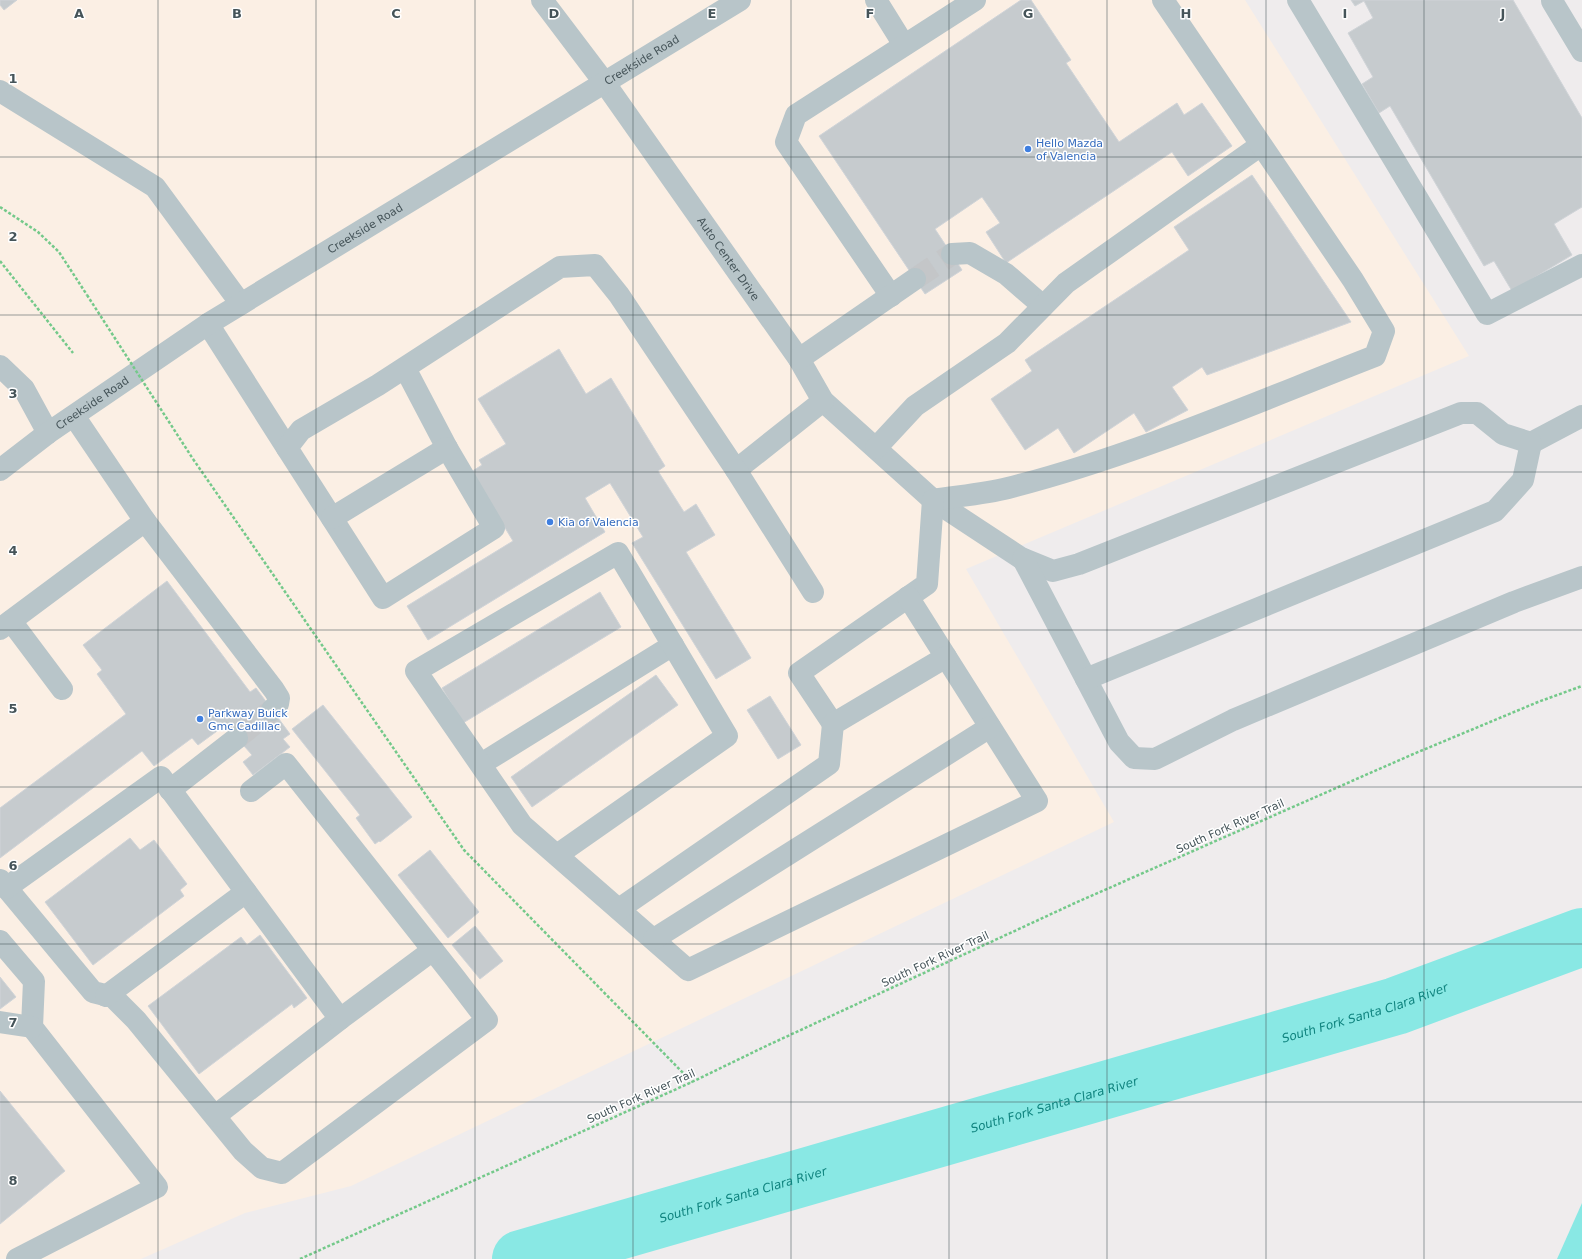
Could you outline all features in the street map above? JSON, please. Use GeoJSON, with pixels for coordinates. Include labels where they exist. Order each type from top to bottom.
{"type":"FeatureCollection","features":[{"type":"Feature","properties":{"kind":"street","name":"Auto Center Drive"},"geometry":{"type":"LineString","coordinates":[[542,0],[604,82],[799,359],[823,401],[933,500],[1023,559],[1053,571],[1079,564],[1461,413],[1477,413],[1503,434],[1531,443]]}},
{"type":"Feature","properties":{"kind":"street","name":"Creekside Road"},"geometry":{"type":"LineString","coordinates":[[0,470],[48,433],[208,324],[740,0]]}},
{"type":"Feature","properties":{"kind":"street"},"geometry":{"type":"LineString","coordinates":[[876,0],[904,45]]}},
{"type":"Feature","properties":{"kind":"street"},"geometry":{"type":"LineString","coordinates":[[891,296],[786,142],[796,115],[975,0]]}},
{"type":"Feature","properties":{"kind":"street"},"geometry":{"type":"LineString","coordinates":[[619,909],[829,764],[833,724],[798,673],[927,584],[933,500],[1006,488],[1071,471],[1181,431],[1375,356],[1384,332],[1353,280],[1163,0]]}},
{"type":"Feature","properties":{"kind":"street"},"geometry":{"type":"LineString","coordinates":[[1298,0],[1487,314],[1582,265]]}},
{"type":"Feature","properties":{"kind":"street"},"geometry":{"type":"LineString","coordinates":[[1552,0],[1582,52]]}},
{"type":"Feature","properties":{"kind":"street"},"geometry":{"type":"LineString","coordinates":[[0,90],[155,187],[241,304]]}},
{"type":"Feature","properties":{"kind":"street"},"geometry":{"type":"LineString","coordinates":[[876,448],[915,406],[1006,343],[1066,283],[1261,145]]}},
{"type":"Feature","properties":{"kind":"street"},"geometry":{"type":"LineString","coordinates":[[952,254],[970,253],[1006,274],[1043,306]]}},
{"type":"Feature","properties":{"kind":"street"},"geometry":{"type":"LineString","coordinates":[[287,448],[301,430],[405,368],[560,267],[595,265],[619,296],[736,470],[813,592]]}},
{"type":"Feature","properties":{"kind":"street"},"geometry":{"type":"LineString","coordinates":[[799,359],[916,279]]}},
{"type":"Feature","properties":{"kind":"street"},"geometry":{"type":"LineString","coordinates":[[208,324],[383,598],[494,528],[447,448],[405,368]]}},
{"type":"Feature","properties":{"kind":"street"},"geometry":{"type":"LineString","coordinates":[[0,366],[24,389],[48,433]]}},
{"type":"Feature","properties":{"kind":"street"},"geometry":{"type":"LineString","coordinates":[[736,470],[823,401]]}},
{"type":"Feature","properties":{"kind":"street"},"geometry":{"type":"LineString","coordinates":[[74,416],[145,521],[274,690],[279,698],[278,704],[272,710]]}},
{"type":"Feature","properties":{"kind":"street"},"geometry":{"type":"LineString","coordinates":[[1086,679],[1495,511],[1523,480],[1531,443],[1582,416]]}},
{"type":"Feature","properties":{"kind":"street"},"geometry":{"type":"LineString","coordinates":[[332,518],[447,448]]}},
{"type":"Feature","properties":{"kind":"street"},"geometry":{"type":"LineString","coordinates":[[62,689],[5,625],[145,521]]}},
{"type":"Feature","properties":{"kind":"street"},"geometry":{"type":"LineString","coordinates":[[557,856],[727,736],[618,553],[416,671],[522,825],[557,856],[654,939],[688,970],[1037,801],[908,597]]}},
{"type":"Feature","properties":{"kind":"street"},"geometry":{"type":"LineString","coordinates":[[1023,559],[1120,742],[1134,758],[1155,759],[1240,717],[1514,602],[1582,577]]}},
{"type":"Feature","properties":{"kind":"street"},"geometry":{"type":"LineString","coordinates":[[481,764],[673,645]]}},
{"type":"Feature","properties":{"kind":"street"},"geometry":{"type":"LineString","coordinates":[[833,724],[946,657]]}},
{"type":"Feature","properties":{"kind":"street"},"geometry":{"type":"LineString","coordinates":[[654,939],[990,727]]}},
{"type":"Feature","properties":{"kind":"street"},"geometry":{"type":"LineString","coordinates":[[170,790],[237,738]]}},
{"type":"Feature","properties":{"kind":"street"},"geometry":{"type":"LineString","coordinates":[[251,791],[286,764],[487,1020],[282,1173],[262,1168],[243,1151],[136,1020],[113,997],[93,992],[3,884],[161,777],[340,1019]]}},
{"type":"Feature","properties":{"kind":"street"},"geometry":{"type":"LineString","coordinates":[[106,996],[246,892]]}},
{"type":"Feature","properties":{"kind":"street"},"geometry":{"type":"LineString","coordinates":[[0,940],[34,981],[32,1027],[156,1187],[17,1259]]}},
{"type":"Feature","properties":{"kind":"street"},"geometry":{"type":"LineString","coordinates":[[215,1116],[340,1019],[433,950]]}},
{"type":"Feature","properties":{"kind":"street"},"geometry":{"type":"LineString","coordinates":[[0,1022],[32,1027]]}},
{"type":"Feature","properties":{"kind":"path"},"geometry":{"type":"LineString","coordinates":[[0,206],[38,232],[59,252],[193,459],[464,850],[692,1082]]}},
{"type":"Feature","properties":{"kind":"path"},"geometry":{"type":"LineString","coordinates":[[0,261],[73,353]]}},
{"type":"Feature","properties":{"kind":"path","name":"South Fork River Trail"},"geometry":{"type":"LineString","coordinates":[[300,1259],[692,1082],[764,1047],[1075,903],[1411,755],[1538,702],[1582,686]]}},
{"type":"Feature","properties":{"kind":"shaded area"},"geometry":{"type":"Polygon","coordinates":[[[0,0],[1245,0],[1469,356],[966,569],[1114,822],[351,1186],[245,1213],[141,1259],[0,1259],[0,0]]]}},
{"type":"Feature","properties":{"kind":"water"},"geometry":{"type":"Polygon","coordinates":[[[1582,1203],[1582,1259],[1557,1259],[1582,1203]]]}},
{"type":"Feature","properties":{"kind":"building"},"geometry":{"type":"Polygon","coordinates":[[[0,0],[17,0],[4,10],[0,5],[0,0]]]}},
{"type":"Feature","properties":{"kind":"building","name":"Hello Mazda of Valencia"},"geometry":{"type":"Polygon","coordinates":[[[1021,0],[1031,0],[1071,60],[1066,63],[1119,142],[1177,103],[1184,115],[1202,103],[1232,146],[1188,176],[1172,152],[1006,263],[986,232],[1000,223],[982,197],[935,229],[962,270],[925,294],[819,136],[1021,0]]]}},
{"type":"Feature","properties":{"kind":"building"},"geometry":{"type":"Polygon","coordinates":[[[1351,0],[1513,0],[1582,118],[1582,207],[1554,224],[1572,255],[1512,291],[1494,261],[1484,266],[1390,106],[1379,113],[1362,84],[1373,77],[1348,33],[1373,18],[1364,1],[1355,6],[1351,0]]]}},
{"type":"Feature","properties":{"kind":"building"},"geometry":{"type":"Polygon","coordinates":[[[1252,175],[1351,322],[1207,375],[1202,367],[1172,387],[1188,410],[1146,432],[1134,413],[1074,453],[1058,428],[1025,450],[991,399],[1032,371],[1025,360],[1189,250],[1174,227],[1252,175]]]}},
{"type":"Feature","properties":{"kind":"building","name":"Kia of Valencia"},"geometry":{"type":"Polygon","coordinates":[[[559,349],[586,394],[611,378],[665,466],[658,471],[684,512],[696,504],[715,535],[686,552],[751,658],[716,679],[632,543],[643,537],[610,483],[585,498],[605,532],[428,640],[407,606],[513,541],[471,472],[482,465],[479,460],[506,444],[478,399],[559,349]]]}},
{"type":"Feature","properties":{"kind":"building","name":"Parkway Buick Gmc Cadillac"},"geometry":{"type":"Polygon","coordinates":[[[167,581],[250,692],[256,688],[290,734],[283,739],[290,747],[253,775],[243,762],[252,755],[237,738],[228,723],[198,745],[192,738],[154,766],[142,751],[0,858],[0,808],[126,714],[97,674],[102,670],[83,645],[167,581]]]}},
{"type":"Feature","properties":{"kind":"building"},"geometry":{"type":"Polygon","coordinates":[[[600,592],[621,627],[463,723],[442,688],[600,592]]]}},
{"type":"Feature","properties":{"kind":"building"},"geometry":{"type":"Polygon","coordinates":[[[656,675],[678,705],[532,807],[511,777],[656,675]]]}},
{"type":"Feature","properties":{"kind":"building"},"geometry":{"type":"Polygon","coordinates":[[[770,696],[801,745],[778,759],[747,710],[770,696]]]}},
{"type":"Feature","properties":{"kind":"building"},"geometry":{"type":"Polygon","coordinates":[[[323,705],[412,817],[380,842],[379,841],[375,844],[356,818],[360,815],[292,729],[323,705]]]}},
{"type":"Feature","properties":{"kind":"building"},"geometry":{"type":"Polygon","coordinates":[[[130,838],[140,850],[154,840],[187,884],[180,890],[184,896],[93,965],[45,902],[130,838]]]}},
{"type":"Feature","properties":{"kind":"building"},"geometry":{"type":"Polygon","coordinates":[[[430,850],[479,912],[448,938],[398,875],[430,850]]]}},
{"type":"Feature","properties":{"kind":"building"},"geometry":{"type":"Polygon","coordinates":[[[475,926],[503,961],[480,979],[452,945],[475,926]]]}},
{"type":"Feature","properties":{"kind":"building"},"geometry":{"type":"Polygon","coordinates":[[[260,935],[307,998],[294,1008],[292,1004],[199,1074],[148,1006],[241,937],[247,945],[260,935]]]}},
{"type":"Feature","properties":{"kind":"building"},"geometry":{"type":"Polygon","coordinates":[[[0,977],[16,997],[0,1009],[0,977]]]}},
{"type":"Feature","properties":{"kind":"building"},"geometry":{"type":"Polygon","coordinates":[[[0,1091],[65,1171],[0,1224],[0,1091]]]}},
{"type":"Feature","properties":{"kind":"waterway","name":"South Fork Santa Clara River"},"geometry":{"type":"LineString","coordinates":[[521,1259],[1396,1006],[1582,937]]}},
{"type":"Feature","properties":{"kind":"tunnel"},"geometry":{"type":"LineString","coordinates":[[915,279],[952,254]]}},
{"type":"Feature","properties":{"kind":"tunnel"},"geometry":{"type":"LineString","coordinates":[[237,738],[272,710]]}},
{"type":"Feature","properties":{"kind":"place","name":"Hello Mazda of Valencia"},"geometry":{"type":"Point","coordinates":[1028,149]}},
{"type":"Feature","properties":{"kind":"place","name":"Kia of Valencia"},"geometry":{"type":"Point","coordinates":[550,522]}},
{"type":"Feature","properties":{"kind":"place","name":"Parkway Buick Gmc Cadillac"},"geometry":{"type":"Point","coordinates":[200,719]}}]}
